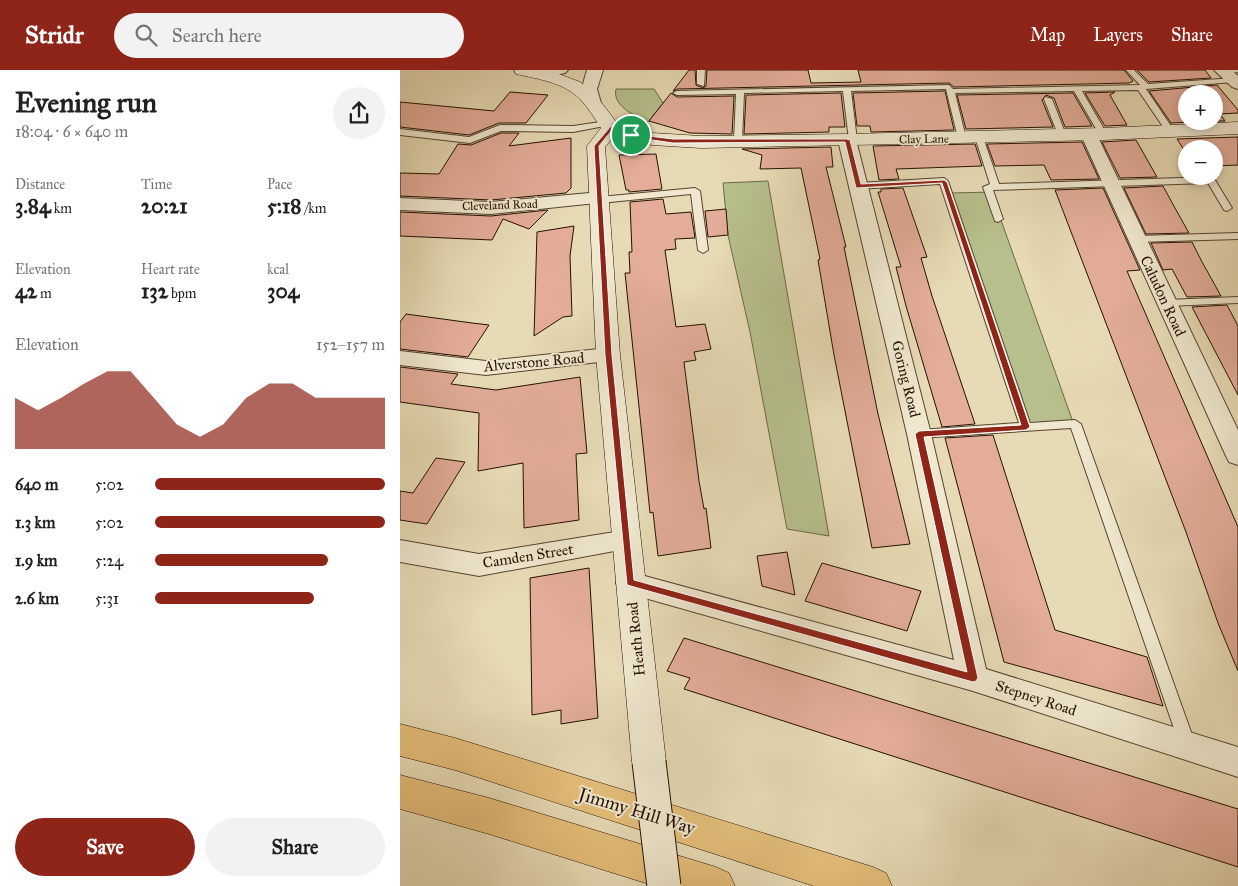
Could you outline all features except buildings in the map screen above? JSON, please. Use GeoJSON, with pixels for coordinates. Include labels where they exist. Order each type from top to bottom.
{"type":"FeatureCollection","features":[{"type":"Feature","properties":{"kind":"highway","name":"Jimmy Hill Way"},"geometry":{"type":"LineString","coordinates":[[400,740],[465,757],[873,886]]}},
{"type":"Feature","properties":{"kind":"highway"},"geometry":{"type":"LineString","coordinates":[[400,792],[490,816],[716,886]]}},
{"type":"Feature","properties":{"kind":"street"},"geometry":{"type":"LineString","coordinates":[[522,70],[548,75],[581,90],[609,125]]}},
{"type":"Feature","properties":{"kind":"street"},"geometry":{"type":"LineString","coordinates":[[528,70],[560,70]]}},
{"type":"Feature","properties":{"kind":"street"},"geometry":{"type":"LineString","coordinates":[[593,103],[589,89],[595,70]]}},
{"type":"Feature","properties":{"kind":"street","name":"Clay Lane"},"geometry":{"type":"LineString","coordinates":[[609,125],[631,135],[652,140],[738,141],[1096,135],[1238,128]]}},
{"type":"Feature","properties":{"kind":"street","name":"Heath Road"},"geometry":{"type":"LineString","coordinates":[[609,125],[596,146],[608,355],[630,583],[664,886]]}},
{"type":"Feature","properties":{"kind":"street","name":"Caludon Road"},"geometry":{"type":"LineString","coordinates":[[1096,135],[1111,184],[1238,456]]}},
{"type":"Feature","properties":{"kind":"street","name":"Goring Road"},"geometry":{"type":"LineString","coordinates":[[850,140],[858,186],[919,434],[973,678]]}},
{"type":"Feature","properties":{"kind":"street","name":"Cleveland Road"},"geometry":{"type":"LineString","coordinates":[[400,204],[491,208],[600,199]]}},
{"type":"Feature","properties":{"kind":"street","name":"Alverstone Road"},"geometry":{"type":"LineString","coordinates":[[400,358],[486,368],[608,355]]}},
{"type":"Feature","properties":{"kind":"street","name":"Camden Street"},"geometry":{"type":"LineString","coordinates":[[400,551],[479,565],[627,540]]}},
{"type":"Feature","properties":{"kind":"street","name":"Stepney Road"},"geometry":{"type":"LineString","coordinates":[[630,583],[973,678],[1238,762]]}},
{"type":"Feature","properties":{"kind":"lane"},"geometry":{"type":"LineString","coordinates":[[701,70],[701,84]]}},
{"type":"Feature","properties":{"kind":"lane"},"geometry":{"type":"LineString","coordinates":[[1130,70],[1171,132]]}},
{"type":"Feature","properties":{"kind":"lane"},"geometry":{"type":"LineString","coordinates":[[950,91],[1143,87],[1231,75]]}},
{"type":"Feature","properties":{"kind":"lane"},"geometry":{"type":"LineString","coordinates":[[676,93],[949,87],[970,138],[995,186]]}},
{"type":"Feature","properties":{"kind":"lane"},"geometry":{"type":"LineString","coordinates":[[1077,89],[1096,135]]}},
{"type":"Feature","properties":{"kind":"lane"},"geometry":{"type":"LineString","coordinates":[[847,90],[850,140]]}},
{"type":"Feature","properties":{"kind":"lane"},"geometry":{"type":"LineString","coordinates":[[738,141],[740,91]]}},
{"type":"Feature","properties":{"kind":"lane"},"geometry":{"type":"LineString","coordinates":[[1048,99],[1062,135]]}},
{"type":"Feature","properties":{"kind":"lane"},"geometry":{"type":"LineString","coordinates":[[400,132],[470,140],[500,128],[573,129],[609,125]]}},
{"type":"Feature","properties":{"kind":"lane"},"geometry":{"type":"LineString","coordinates":[[998,220],[988,187],[1211,180],[1227,208]]}},
{"type":"Feature","properties":{"kind":"lane"},"geometry":{"type":"LineString","coordinates":[[858,186],[944,182],[1026,427]]}},
{"type":"Feature","properties":{"kind":"lane"},"geometry":{"type":"LineString","coordinates":[[600,199],[695,191],[703,250]]}},
{"type":"Feature","properties":{"kind":"lane"},"geometry":{"type":"LineString","coordinates":[[1137,239],[1238,236]]}},
{"type":"Feature","properties":{"kind":"lane"},"geometry":{"type":"LineString","coordinates":[[1167,303],[1238,300]]}},
{"type":"Feature","properties":{"kind":"lane"},"geometry":{"type":"LineString","coordinates":[[919,434],[1075,424],[1188,746]]}},
{"type":"Feature","properties":{"kind":"green space"},"geometry":{"type":"Polygon","coordinates":[[[616,89],[654,89],[663,103],[648,122],[626,110],[621,105],[617,100],[616,89]]]}},
{"type":"Feature","properties":{"kind":"green space"},"geometry":{"type":"Polygon","coordinates":[[[768,181],[829,536],[787,529],[750,332],[728,235],[723,183],[768,181]]]}},
{"type":"Feature","properties":{"kind":"green space"},"geometry":{"type":"Polygon","coordinates":[[[991,192],[1073,422],[1029,423],[951,193],[991,192]]]}},
{"type":"Feature","properties":{"kind":"route"},"geometry":{"type":"LineString","coordinates":[[611,128],[631,135],[652,140],[701,142],[847,140],[858,186],[944,182],[1026,427],[919,434],[973,678],[630,583],[608,355],[596,146],[611,128]]}}]}
